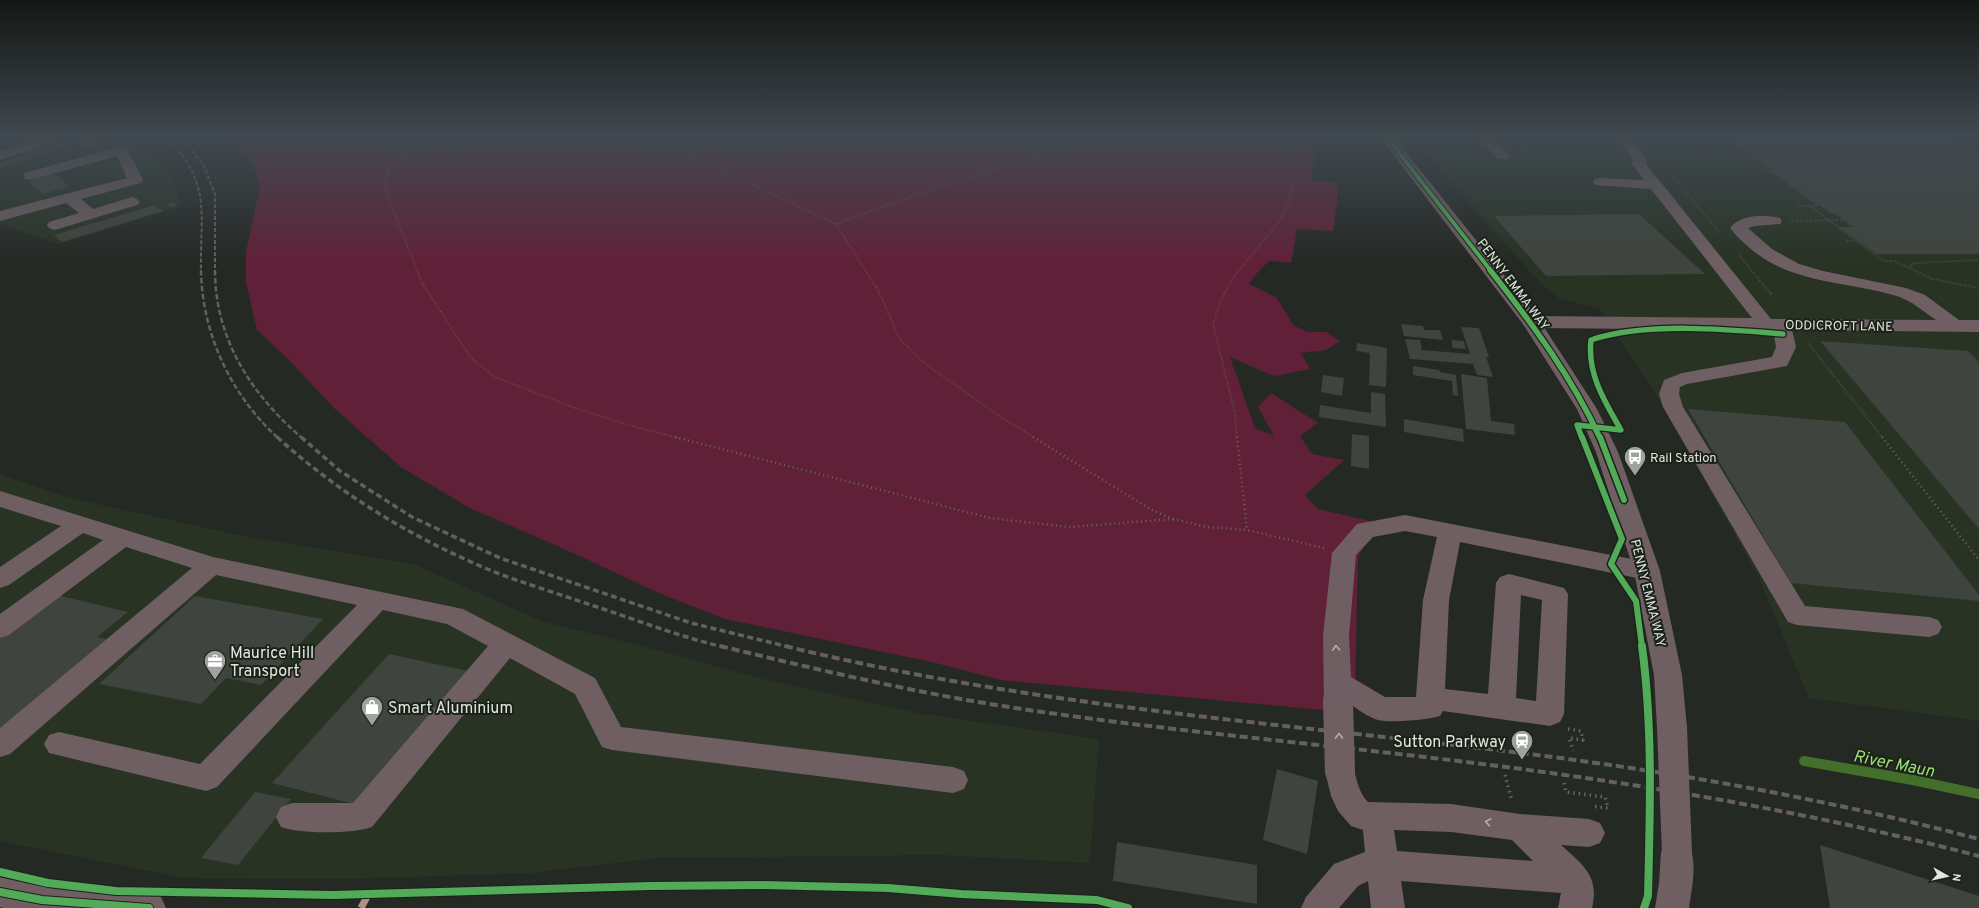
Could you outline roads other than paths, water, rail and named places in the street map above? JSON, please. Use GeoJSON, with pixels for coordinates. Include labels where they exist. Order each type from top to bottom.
{"type":"FeatureCollection","features":[{"type":"Feature","properties":{"kind":"main road","name":"PENNY EMMA WAY"},"geometry":{"type":"LineString","coordinates":[[1419,178],[1531,322],[1588,409],[1607,452],[1622,493],[1646,571],[1668,675],[1672,728],[1677,852],[1676,883],[1672,908]]}},
{"type":"Feature","properties":{"kind":"main road"},"geometry":{"type":"LineString","coordinates":[[0,892],[42,900],[149,908]]}},
{"type":"Feature","properties":{"kind":"street"},"geometry":{"type":"LineString","coordinates":[[96,178],[106,188]]}},
{"type":"Feature","properties":{"kind":"street"},"geometry":{"type":"LineString","coordinates":[[3,218],[136,180],[135,178]]}},
{"type":"Feature","properties":{"kind":"street"},"geometry":{"type":"LineString","coordinates":[[1650,178],[1780,325],[1786,347],[1780,362],[1682,379],[1671,384],[1669,394],[1673,407],[1797,615],[1929,627]]}},
{"type":"Feature","properties":{"kind":"street"},"geometry":{"type":"LineString","coordinates":[[1600,182],[1655,185]]}},
{"type":"Feature","properties":{"kind":"street"},"geometry":{"type":"LineString","coordinates":[[69,198],[91,215]]}},
{"type":"Feature","properties":{"kind":"street"},"geometry":{"type":"LineString","coordinates":[[55,225],[132,202]]}},
{"type":"Feature","properties":{"kind":"street"},"geometry":{"type":"LineString","coordinates":[[1774,221],[1755,221],[1742,224],[1738,228],[1775,260],[1793,270],[1815,276],[1896,290],[1925,303],[1955,326]]}},
{"type":"Feature","properties":{"kind":"street","name":"ODDICROFT LANE"},"geometry":{"type":"LineString","coordinates":[[1531,322],[1979,326]]}},
{"type":"Feature","properties":{"kind":"street"},"geometry":{"type":"LineString","coordinates":[[0,499],[79,525],[211,565],[454,616],[585,686],[612,738],[953,780]]}},
{"type":"Feature","properties":{"kind":"street"},"geometry":{"type":"LineString","coordinates":[[1589,833],[1516,816],[1480,821],[1451,818],[1362,816],[1353,810],[1346,798],[1340,771],[1336,636],[1344,553],[1365,530],[1405,523],[1646,571]]}},
{"type":"Feature","properties":{"kind":"street"},"geometry":{"type":"LineString","coordinates":[[5,572],[79,525]]}},
{"type":"Feature","properties":{"kind":"street"},"geometry":{"type":"LineString","coordinates":[[1338,692],[1380,709],[1430,708],[1436,600],[1450,532]]}},
{"type":"Feature","properties":{"kind":"street"},"geometry":{"type":"LineString","coordinates":[[0,628],[122,538]]}},
{"type":"Feature","properties":{"kind":"street"},"geometry":{"type":"LineString","coordinates":[[0,745],[211,565]]}},
{"type":"Feature","properties":{"kind":"street"},"geometry":{"type":"LineString","coordinates":[[60,744],[206,778],[378,601]]}},
{"type":"Feature","properties":{"kind":"street"},"geometry":{"type":"LineString","coordinates":[[292,817],[361,817],[506,644]]}},
{"type":"Feature","properties":{"kind":"street"},"geometry":{"type":"LineString","coordinates":[[1430,698],[1501,708]]}},
{"type":"Feature","properties":{"kind":"street"},"geometry":{"type":"LineString","coordinates":[[1516,816],[1575,893]]}},
{"type":"Feature","properties":{"kind":"street"},"geometry":{"type":"LineString","coordinates":[[1377,817],[1388,908]]}},
{"type":"Feature","properties":{"kind":"street"},"geometry":{"type":"LineString","coordinates":[[1318,908],[1346,874],[1364,867],[1383,865],[1575,893]]}},
{"type":"Feature","properties":{"kind":"waterway","name":"River Maun"},"geometry":{"type":"LineString","coordinates":[[1804,761],[1913,780],[1979,794]]}},
{"type":"Feature","properties":{"kind":"railway"},"geometry":{"type":"LineString","coordinates":[[194,178],[197,185],[202,214],[201,270]]}},
{"type":"Feature","properties":{"kind":"railway"},"geometry":{"type":"LineString","coordinates":[[209,178],[215,194],[215,270]]}},
{"type":"Feature","properties":{"kind":"railway"},"geometry":{"type":"LineString","coordinates":[[201,270],[207,317],[213,340],[222,362],[246,403],[277,437]]}},
{"type":"Feature","properties":{"kind":"railway"},"geometry":{"type":"LineString","coordinates":[[215,270],[221,319],[229,342],[239,363],[252,384],[267,403],[302,438]]}},
{"type":"Feature","properties":{"kind":"railway"},"geometry":{"type":"LineString","coordinates":[[277,437],[327,478],[381,515],[467,560],[533,586],[675,633],[720,646]]}},
{"type":"Feature","properties":{"kind":"railway"},"geometry":{"type":"LineString","coordinates":[[301,437],[340,471],[412,517],[500,558],[691,623],[789,647]]}},
{"type":"Feature","properties":{"kind":"railway"},"geometry":{"type":"LineString","coordinates":[[720,646],[892,686],[996,705],[1115,722],[1538,771],[1665,790],[1854,826],[1979,856]]}},
{"type":"Feature","properties":{"kind":"railway"},"geometry":{"type":"LineString","coordinates":[[720,646],[724,647]]}},
{"type":"Feature","properties":{"kind":"railway"},"geometry":{"type":"LineString","coordinates":[[785,646],[878,667],[1065,699],[1254,723],[1537,755],[1649,771],[1815,801],[1924,825],[1979,839]]}},
{"type":"Feature","properties":{"kind":"place","name":"Rail Station"},"geometry":{"type":"Point","coordinates":[1635,476]}},
{"type":"Feature","properties":{"kind":"place","name":"Maurice Hill Transport"},"geometry":{"type":"Point","coordinates":[215,680]}},
{"type":"Feature","properties":{"kind":"place","name":"Smart Aluminium"},"geometry":{"type":"Point","coordinates":[372,726]}},
{"type":"Feature","properties":{"kind":"place","name":"Sutton Parkway"},"geometry":{"type":"Point","coordinates":[1522,760]}}]}
